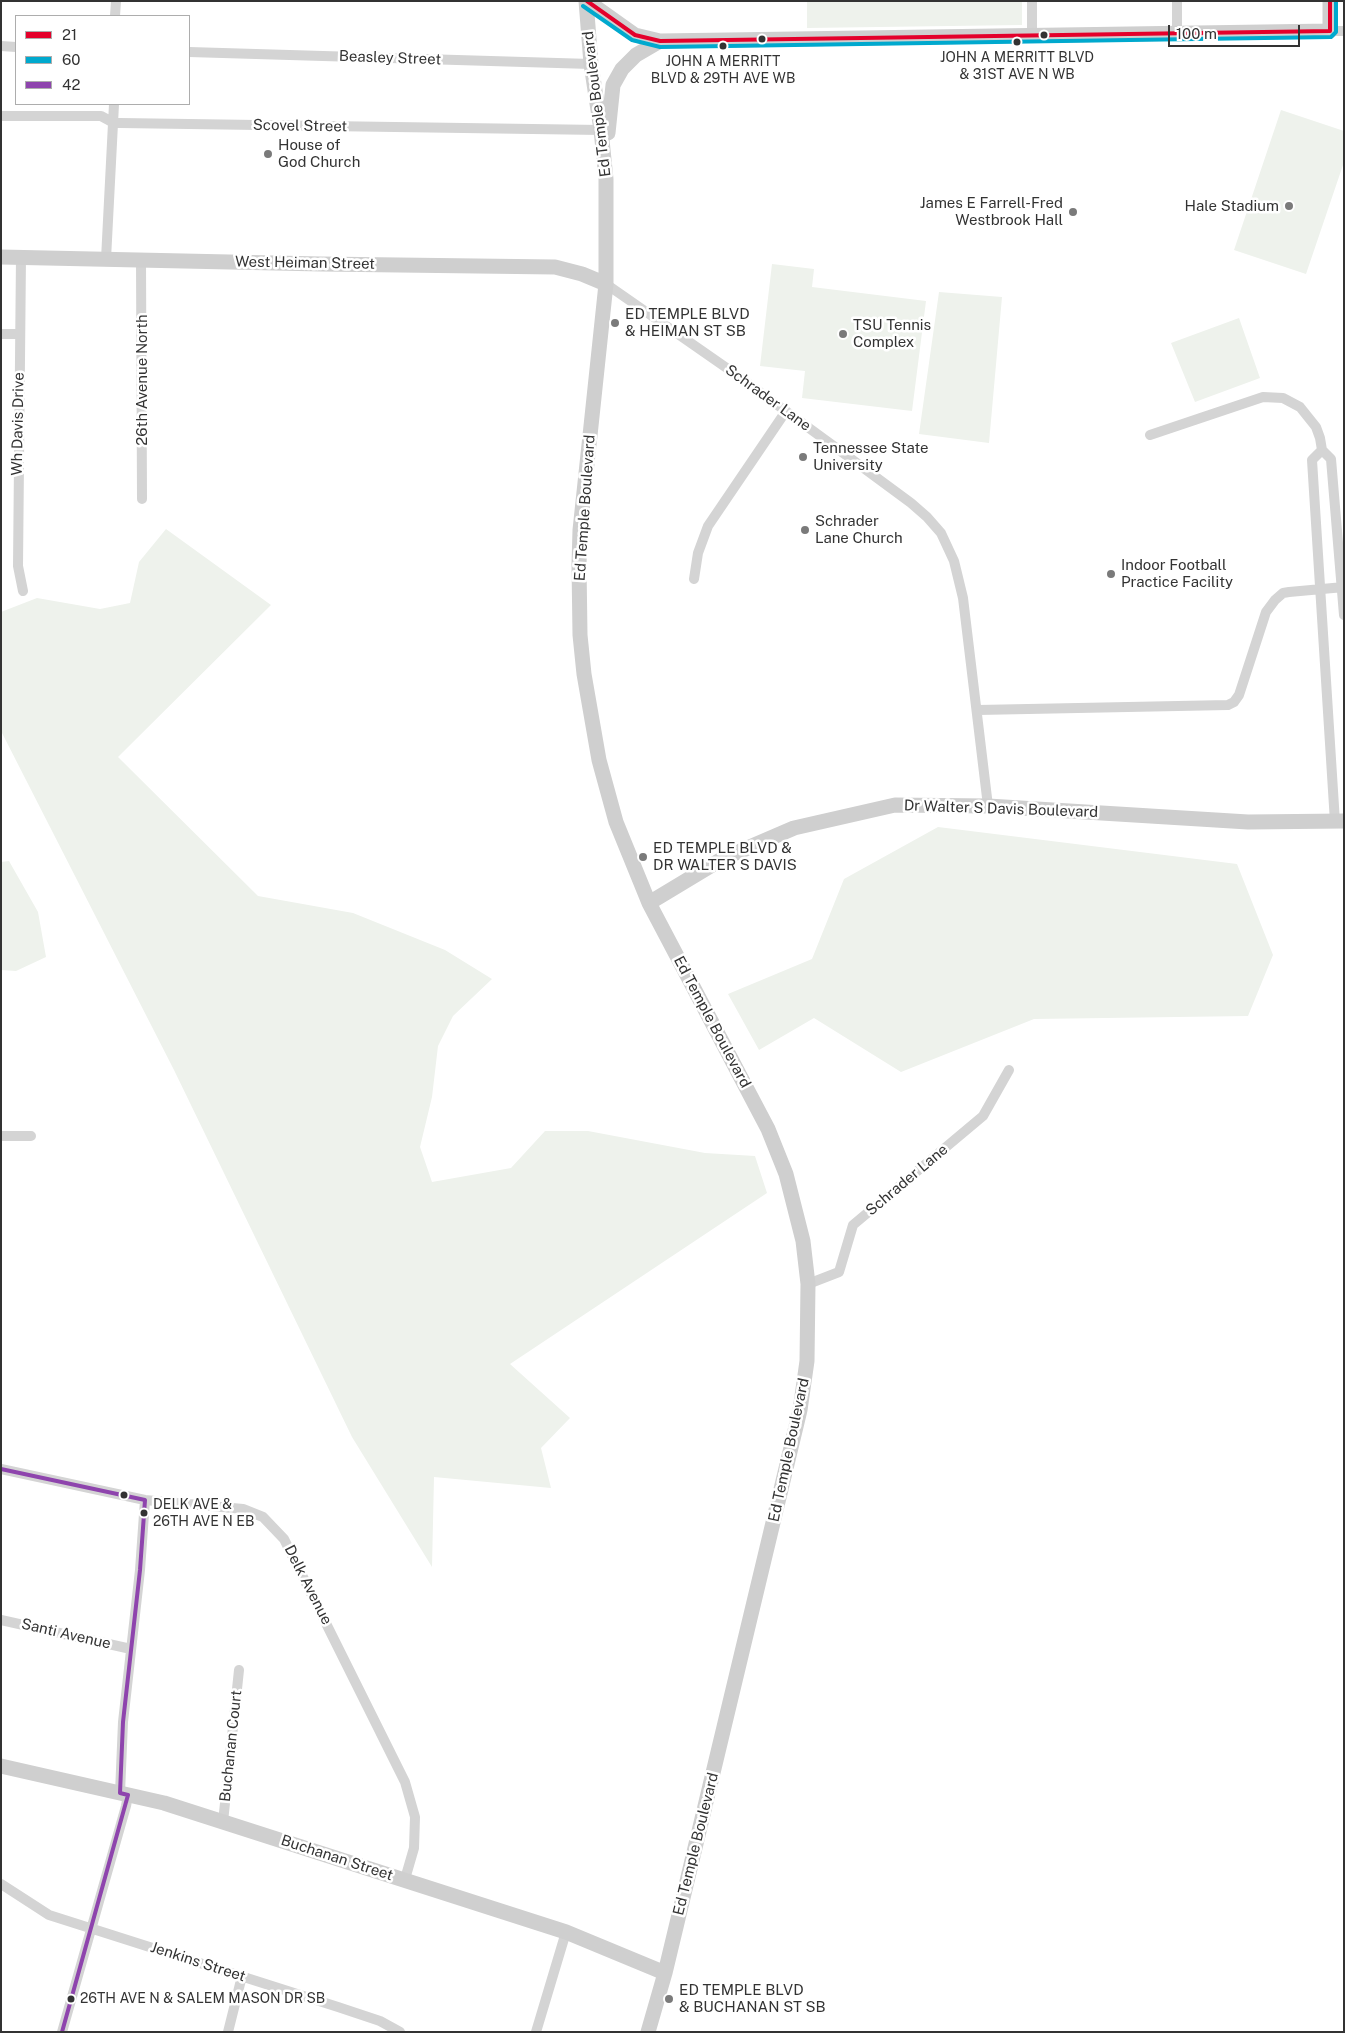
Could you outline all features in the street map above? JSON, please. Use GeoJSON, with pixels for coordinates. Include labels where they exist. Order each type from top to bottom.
{"type":"FeatureCollection","features":[{"type":"Feature","properties":{"kind":"main road"},"geometry":{"type":"LineString","coordinates":[[586,1],[635,35],[660,42],[1337,31],[1330,1]]}},
{"type":"Feature","properties":{"kind":"main road","name":"Ed Temple Boulevard"},"geometry":{"type":"LineString","coordinates":[[586,1],[590,64],[601,130],[606,179],[606,284],[580,530],[580,635],[584,674],[599,760],[616,822],[650,903],[768,1130],[786,1174],[803,1241],[808,1284],[808,1361],[800,1410],[665,1973],[648,2032]]}},
{"type":"Feature","properties":{"kind":"main road"},"geometry":{"type":"LineString","coordinates":[[606,179],[612,85],[622,69],[636,55],[660,42]]}},
{"type":"Feature","properties":{"kind":"main road","name":"West Heiman Street"},"geometry":{"type":"LineString","coordinates":[[1,256],[555,267],[582,274],[606,284]]}},
{"type":"Feature","properties":{"kind":"main road","name":"Dr Walter S Davis Boulevard"},"geometry":{"type":"LineString","coordinates":[[650,903],[722,859],[794,828],[895,805],[988,806],[1248,822],[1340,821]]}},
{"type":"Feature","properties":{"kind":"main road","name":"Buchanan Street"},"geometry":{"type":"LineString","coordinates":[[1,1766],[164,1803],[566,1932],[665,1973]]}},
{"type":"Feature","properties":{"kind":"street"},"geometry":{"type":"LineString","coordinates":[[115,15],[116,1]]}},
{"type":"Feature","properties":{"kind":"street"},"geometry":{"type":"LineString","coordinates":[[1032,1],[1032,36]]}},
{"type":"Feature","properties":{"kind":"street"},"geometry":{"type":"LineString","coordinates":[[1177,1],[1177,33]]}},
{"type":"Feature","properties":{"kind":"street"},"geometry":{"type":"LineString","coordinates":[[1,46],[15,46]]}},
{"type":"Feature","properties":{"kind":"street","name":"Beasley Street"},"geometry":{"type":"LineString","coordinates":[[190,52],[590,64]]}},
{"type":"Feature","properties":{"kind":"street"},"geometry":{"type":"LineString","coordinates":[[106,259],[114,105]]}},
{"type":"Feature","properties":{"kind":"street","name":"Scovel Street"},"geometry":{"type":"LineString","coordinates":[[1,116],[101,116],[114,123],[601,130]]}},
{"type":"Feature","properties":{"kind":"street","name":"Wh Davis Drive"},"geometry":{"type":"LineString","coordinates":[[20,256],[18,566],[23,591]]}},
{"type":"Feature","properties":{"kind":"street","name":"26th Avenue North"},"geometry":{"type":"LineString","coordinates":[[141,260],[142,499]]}},
{"type":"Feature","properties":{"kind":"street","name":"Schrader Lane"},"geometry":{"type":"LineString","coordinates":[[606,284],[786,411],[911,503],[941,533],[954,560],[960,582],[978,710],[988,806]]}},
{"type":"Feature","properties":{"kind":"street"},"geometry":{"type":"LineString","coordinates":[[1,334],[20,334]]}},
{"type":"Feature","properties":{"kind":"street"},"geometry":{"type":"LineString","coordinates":[[1150,435],[1256,399],[1276,397],[1294,403],[1305,413],[1319,432],[1322,450],[1331,459],[1344,616]]}},
{"type":"Feature","properties":{"kind":"street"},"geometry":{"type":"LineString","coordinates":[[694,579],[698,553],[708,526],[786,411]]}},
{"type":"Feature","properties":{"kind":"street"},"geometry":{"type":"LineString","coordinates":[[1322,450],[1312,460],[1340,821]]}},
{"type":"Feature","properties":{"kind":"street"},"geometry":{"type":"LineString","coordinates":[[978,710],[1228,705],[1234,702],[1239,694],[1266,612],[1272,602],[1283,593],[1343,587]]}},
{"type":"Feature","properties":{"kind":"street","name":"Schrader Lane"},"geometry":{"type":"LineString","coordinates":[[808,1284],[839,1272],[853,1225],[983,1116],[1009,1070]]}},
{"type":"Feature","properties":{"kind":"street"},"geometry":{"type":"LineString","coordinates":[[1,1136],[31,1136]]}},
{"type":"Feature","properties":{"kind":"street","name":"Delk Avenue"},"geometry":{"type":"LineString","coordinates":[[1,1469],[145,1500],[243,1509],[263,1517],[284,1539],[406,1782],[415,1817],[414,1848],[405,1879]]}},
{"type":"Feature","properties":{"kind":"street"},"geometry":{"type":"LineString","coordinates":[[62,2032],[92,1928],[124,1794],[123,1722],[145,1500]]}},
{"type":"Feature","properties":{"kind":"street","name":"Santi Avenue"},"geometry":{"type":"LineString","coordinates":[[1,1620],[131,1649]]}},
{"type":"Feature","properties":{"kind":"street","name":"Buchanan Court"},"geometry":{"type":"LineString","coordinates":[[224,1822],[239,1670]]}},
{"type":"Feature","properties":{"kind":"street","name":"Jenkins Street"},"geometry":{"type":"LineString","coordinates":[[1,1884],[49,1915],[380,2021],[400,2032]]}},
{"type":"Feature","properties":{"kind":"street"},"geometry":{"type":"LineString","coordinates":[[536,2032],[566,1932]]}},
{"type":"Feature","properties":{"kind":"street"},"geometry":{"type":"LineString","coordinates":[[228,2032],[242,1976]]}},
{"type":"Feature","properties":{"kind":"shaded area"},"geometry":{"type":"Polygon","coordinates":[[[807,1],[1022,1],[1022,25],[807,28],[807,1]]]}},
{"type":"Feature","properties":{"kind":"shaded area","name":"Hale Stadium"},"geometry":{"type":"Polygon","coordinates":[[[1281,110],[1344,131],[1344,162],[1306,274],[1234,250],[1281,110]]]}},
{"type":"Feature","properties":{"kind":"shaded area","name":"TSU Tennis Complex"},"geometry":{"type":"Polygon","coordinates":[[[772,264],[814,269],[812,287],[926,301],[912,411],[802,398],[805,371],[760,366],[772,264]]]}},
{"type":"Feature","properties":{"kind":"shaded area"},"geometry":{"type":"Polygon","coordinates":[[[939,292],[1002,297],[989,443],[919,434],[939,292]]]}},
{"type":"Feature","properties":{"kind":"shaded area"},"geometry":{"type":"Polygon","coordinates":[[[1239,318],[1260,378],[1195,402],[1171,343],[1239,318]]]}},
{"type":"Feature","properties":{"kind":"shaded area"},"geometry":{"type":"Polygon","coordinates":[[[166,529],[271,605],[118,757],[258,896],[353,913],[445,950],[492,979],[453,1016],[438,1046],[432,1097],[420,1147],[432,1182],[511,1168],[545,1131],[588,1131],[705,1153],[755,1156],[767,1193],[510,1364],[570,1418],[541,1448],[551,1488],[434,1477],[432,1567],[352,1437],[174,1070],[1,731],[1,612],[37,598],[100,609],[130,603],[139,562],[166,529]]]}},
{"type":"Feature","properties":{"kind":"shaded area"},"geometry":{"type":"Polygon","coordinates":[[[938,827],[1237,864],[1273,955],[1248,1016],[1034,1019],[901,1072],[814,1018],[759,1050],[728,994],[812,959],[844,879],[938,827]]]}},
{"type":"Feature","properties":{"kind":"shaded area"},"geometry":{"type":"Polygon","coordinates":[[[9,861],[38,912],[46,957],[16,971],[1,970],[1,862],[9,861]]]}},
{"type":"Feature","properties":{"kind":"transit line","name":"21"},"geometry":{"type":"LineString","coordinates":[[587,1],[635,35],[660,41],[1330,31],[1330,1]]}},
{"type":"Feature","properties":{"kind":"transit line","name":"60"},"geometry":{"type":"LineString","coordinates":[[583,6],[632,40],[660,47],[1331,37],[1336,32],[1336,1]]}},
{"type":"Feature","properties":{"kind":"transit line","name":"42"},"geometry":{"type":"LineString","coordinates":[[1,1469],[145,1500],[140,1570],[123,1722],[120,1793],[128,1795],[62,2032]]}},
{"type":"Feature","properties":{"kind":"place","name":"JOHN A MERRITT BLVD & 31ST AVE N WB"},"geometry":{"type":"Point","coordinates":[1017,42]}},
{"type":"Feature","properties":{"kind":"place","name":"JOHN A MERRITT BLVD & 29TH AVE WB"},"geometry":{"type":"Point","coordinates":[723,46]}},
{"type":"Feature","properties":{"kind":"place","name":"House of God Church"},"geometry":{"type":"Point","coordinates":[268,154]}},
{"type":"Feature","properties":{"kind":"place","name":"Hale Stadium"},"geometry":{"type":"Point","coordinates":[1289,206]}},
{"type":"Feature","properties":{"kind":"place","name":"James E Farrell-Fred Westbrook Hall"},"geometry":{"type":"Point","coordinates":[1073,212]}},
{"type":"Feature","properties":{"kind":"place","name":"ED TEMPLE BLVD & HEIMAN ST SB"},"geometry":{"type":"Point","coordinates":[615,323]}},
{"type":"Feature","properties":{"kind":"place","name":"TSU Tennis Complex"},"geometry":{"type":"Point","coordinates":[843,334]}},
{"type":"Feature","properties":{"kind":"place","name":"Tennessee State University"},"geometry":{"type":"Point","coordinates":[803,457]}},
{"type":"Feature","properties":{"kind":"place","name":"Schrader Lane Church"},"geometry":{"type":"Point","coordinates":[805,530]}},
{"type":"Feature","properties":{"kind":"place","name":"Indoor Football Practice Facility"},"geometry":{"type":"Point","coordinates":[1111,574]}},
{"type":"Feature","properties":{"kind":"place","name":"ED TEMPLE BLVD & DR WALTER S DAVIS"},"geometry":{"type":"Point","coordinates":[643,857]}},
{"type":"Feature","properties":{"kind":"place","name":"DELK AVE & 26TH AVE N EB"},"geometry":{"type":"Point","coordinates":[144,1513]}},
{"type":"Feature","properties":{"kind":"place","name":"26TH AVE N & SALEM MASON DR SB"},"geometry":{"type":"Point","coordinates":[71,1999]}},
{"type":"Feature","properties":{"kind":"place","name":"ED TEMPLE BLVD & BUCHANAN ST SB"},"geometry":{"type":"Point","coordinates":[669,1999]}}]}
